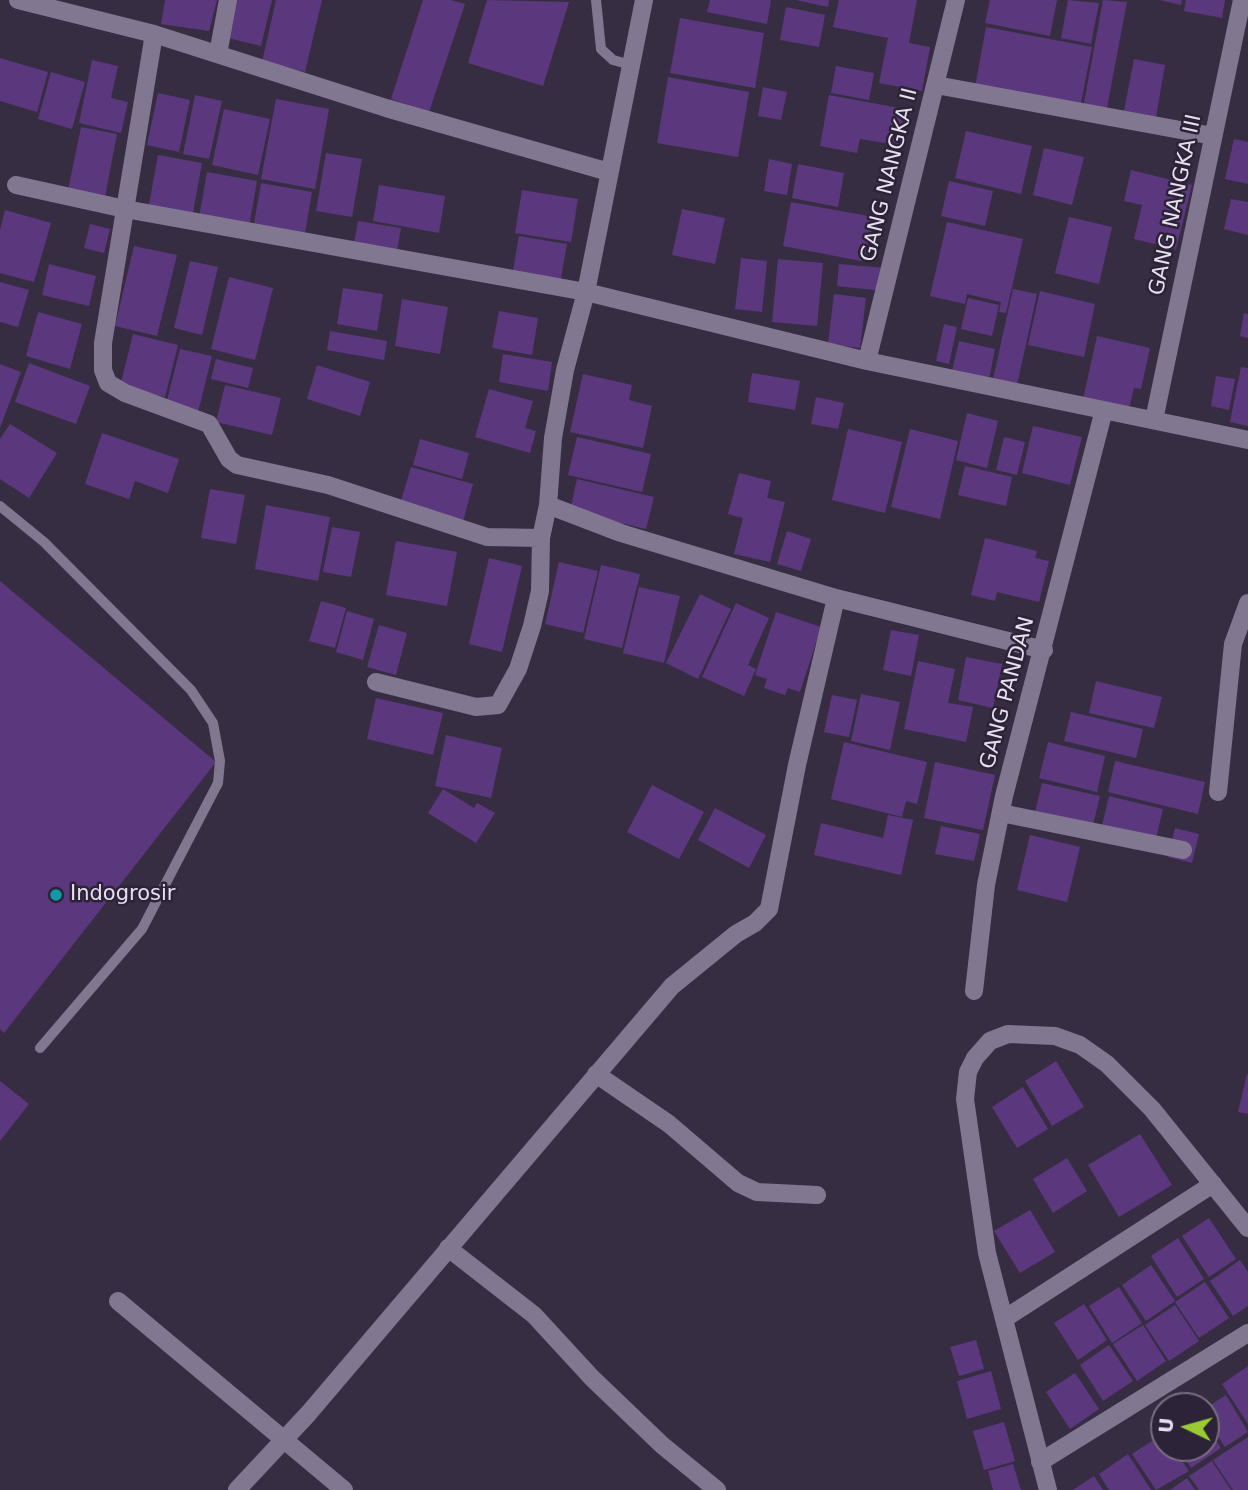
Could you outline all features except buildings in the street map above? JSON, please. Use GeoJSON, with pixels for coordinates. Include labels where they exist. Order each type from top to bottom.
{"type":"FeatureCollection","features":[{"type":"Feature","properties":{"kind":"street"},"geometry":{"type":"LineString","coordinates":[[18,0],[154,34],[386,108],[608,172]]}},
{"type":"Feature","properties":{"kind":"street"},"geometry":{"type":"LineString","coordinates":[[218,54],[228,0]]}},
{"type":"Feature","properties":{"kind":"street"},"geometry":{"type":"LineString","coordinates":[[376,682],[476,707],[498,705],[518,669],[540,591],[541,538],[548,505],[553,438],[565,370],[586,292],[644,0]]}},
{"type":"Feature","properties":{"kind":"street","name":"GANG NANGKA II"},"geometry":{"type":"LineString","coordinates":[[867,361],[956,0]]}},
{"type":"Feature","properties":{"kind":"street","name":"GANG NANGKA III"},"geometry":{"type":"LineString","coordinates":[[1154,420],[1242,0]]}},
{"type":"Feature","properties":{"kind":"street"},"geometry":{"type":"LineString","coordinates":[[154,34],[103,343],[104,378],[114,388],[209,424],[229,459],[244,468],[328,485],[487,537],[541,538]]}},
{"type":"Feature","properties":{"kind":"street"},"geometry":{"type":"LineString","coordinates":[[936,85],[1213,136]]}},
{"type":"Feature","properties":{"kind":"street"},"geometry":{"type":"LineString","coordinates":[[16,185],[125,209],[586,292],[867,361],[1248,440]]}},
{"type":"Feature","properties":{"kind":"street","name":"GANG PANDAN"},"geometry":{"type":"LineString","coordinates":[[974,991],[976,952],[1001,813],[1104,410]]}},
{"type":"Feature","properties":{"kind":"street"},"geometry":{"type":"LineString","coordinates":[[548,505],[621,533],[836,598],[1044,650]]}},
{"type":"Feature","properties":{"kind":"street"},"geometry":{"type":"LineString","coordinates":[[237,1490],[308,1414],[672,986],[727,941],[755,923],[769,909],[775,889],[774,868],[836,598]]}},
{"type":"Feature","properties":{"kind":"street"},"geometry":{"type":"LineString","coordinates":[[1218,792],[1233,645],[1248,603]]}},
{"type":"Feature","properties":{"kind":"street"},"geometry":{"type":"LineString","coordinates":[[1001,813],[1183,850]]}},
{"type":"Feature","properties":{"kind":"street"},"geometry":{"type":"LineString","coordinates":[[1048,1490],[987,1253],[965,1099],[968,1072],[990,1041],[1008,1034],[1055,1036],[1080,1045],[1107,1064],[1152,1109],[1248,1228]]}},
{"type":"Feature","properties":{"kind":"street"},"geometry":{"type":"LineString","coordinates":[[596,1074],[669,1124],[738,1183],[757,1192],[817,1195]]}},
{"type":"Feature","properties":{"kind":"street"},"geometry":{"type":"LineString","coordinates":[[1004,1319],[1213,1184]]}},
{"type":"Feature","properties":{"kind":"street"},"geometry":{"type":"LineString","coordinates":[[447,1248],[534,1315],[592,1378],[662,1445],[717,1490]]}},
{"type":"Feature","properties":{"kind":"street"},"geometry":{"type":"LineString","coordinates":[[118,1301],[344,1490]]}},
{"type":"Feature","properties":{"kind":"street"},"geometry":{"type":"LineString","coordinates":[[1040,1462],[1248,1333]]}},
{"type":"Feature","properties":{"kind":"lane"},"geometry":{"type":"LineString","coordinates":[[596,0],[601,49],[613,60],[631,65]]}},
{"type":"Feature","properties":{"kind":"lane"},"geometry":{"type":"LineString","coordinates":[[0,506],[44,542],[191,690],[213,723],[220,761],[218,783],[142,929],[40,1048]]}},
{"type":"Feature","properties":{"kind":"place","name":"Indogrosir"},"geometry":{"type":"Point","coordinates":[56,895]}}]}
